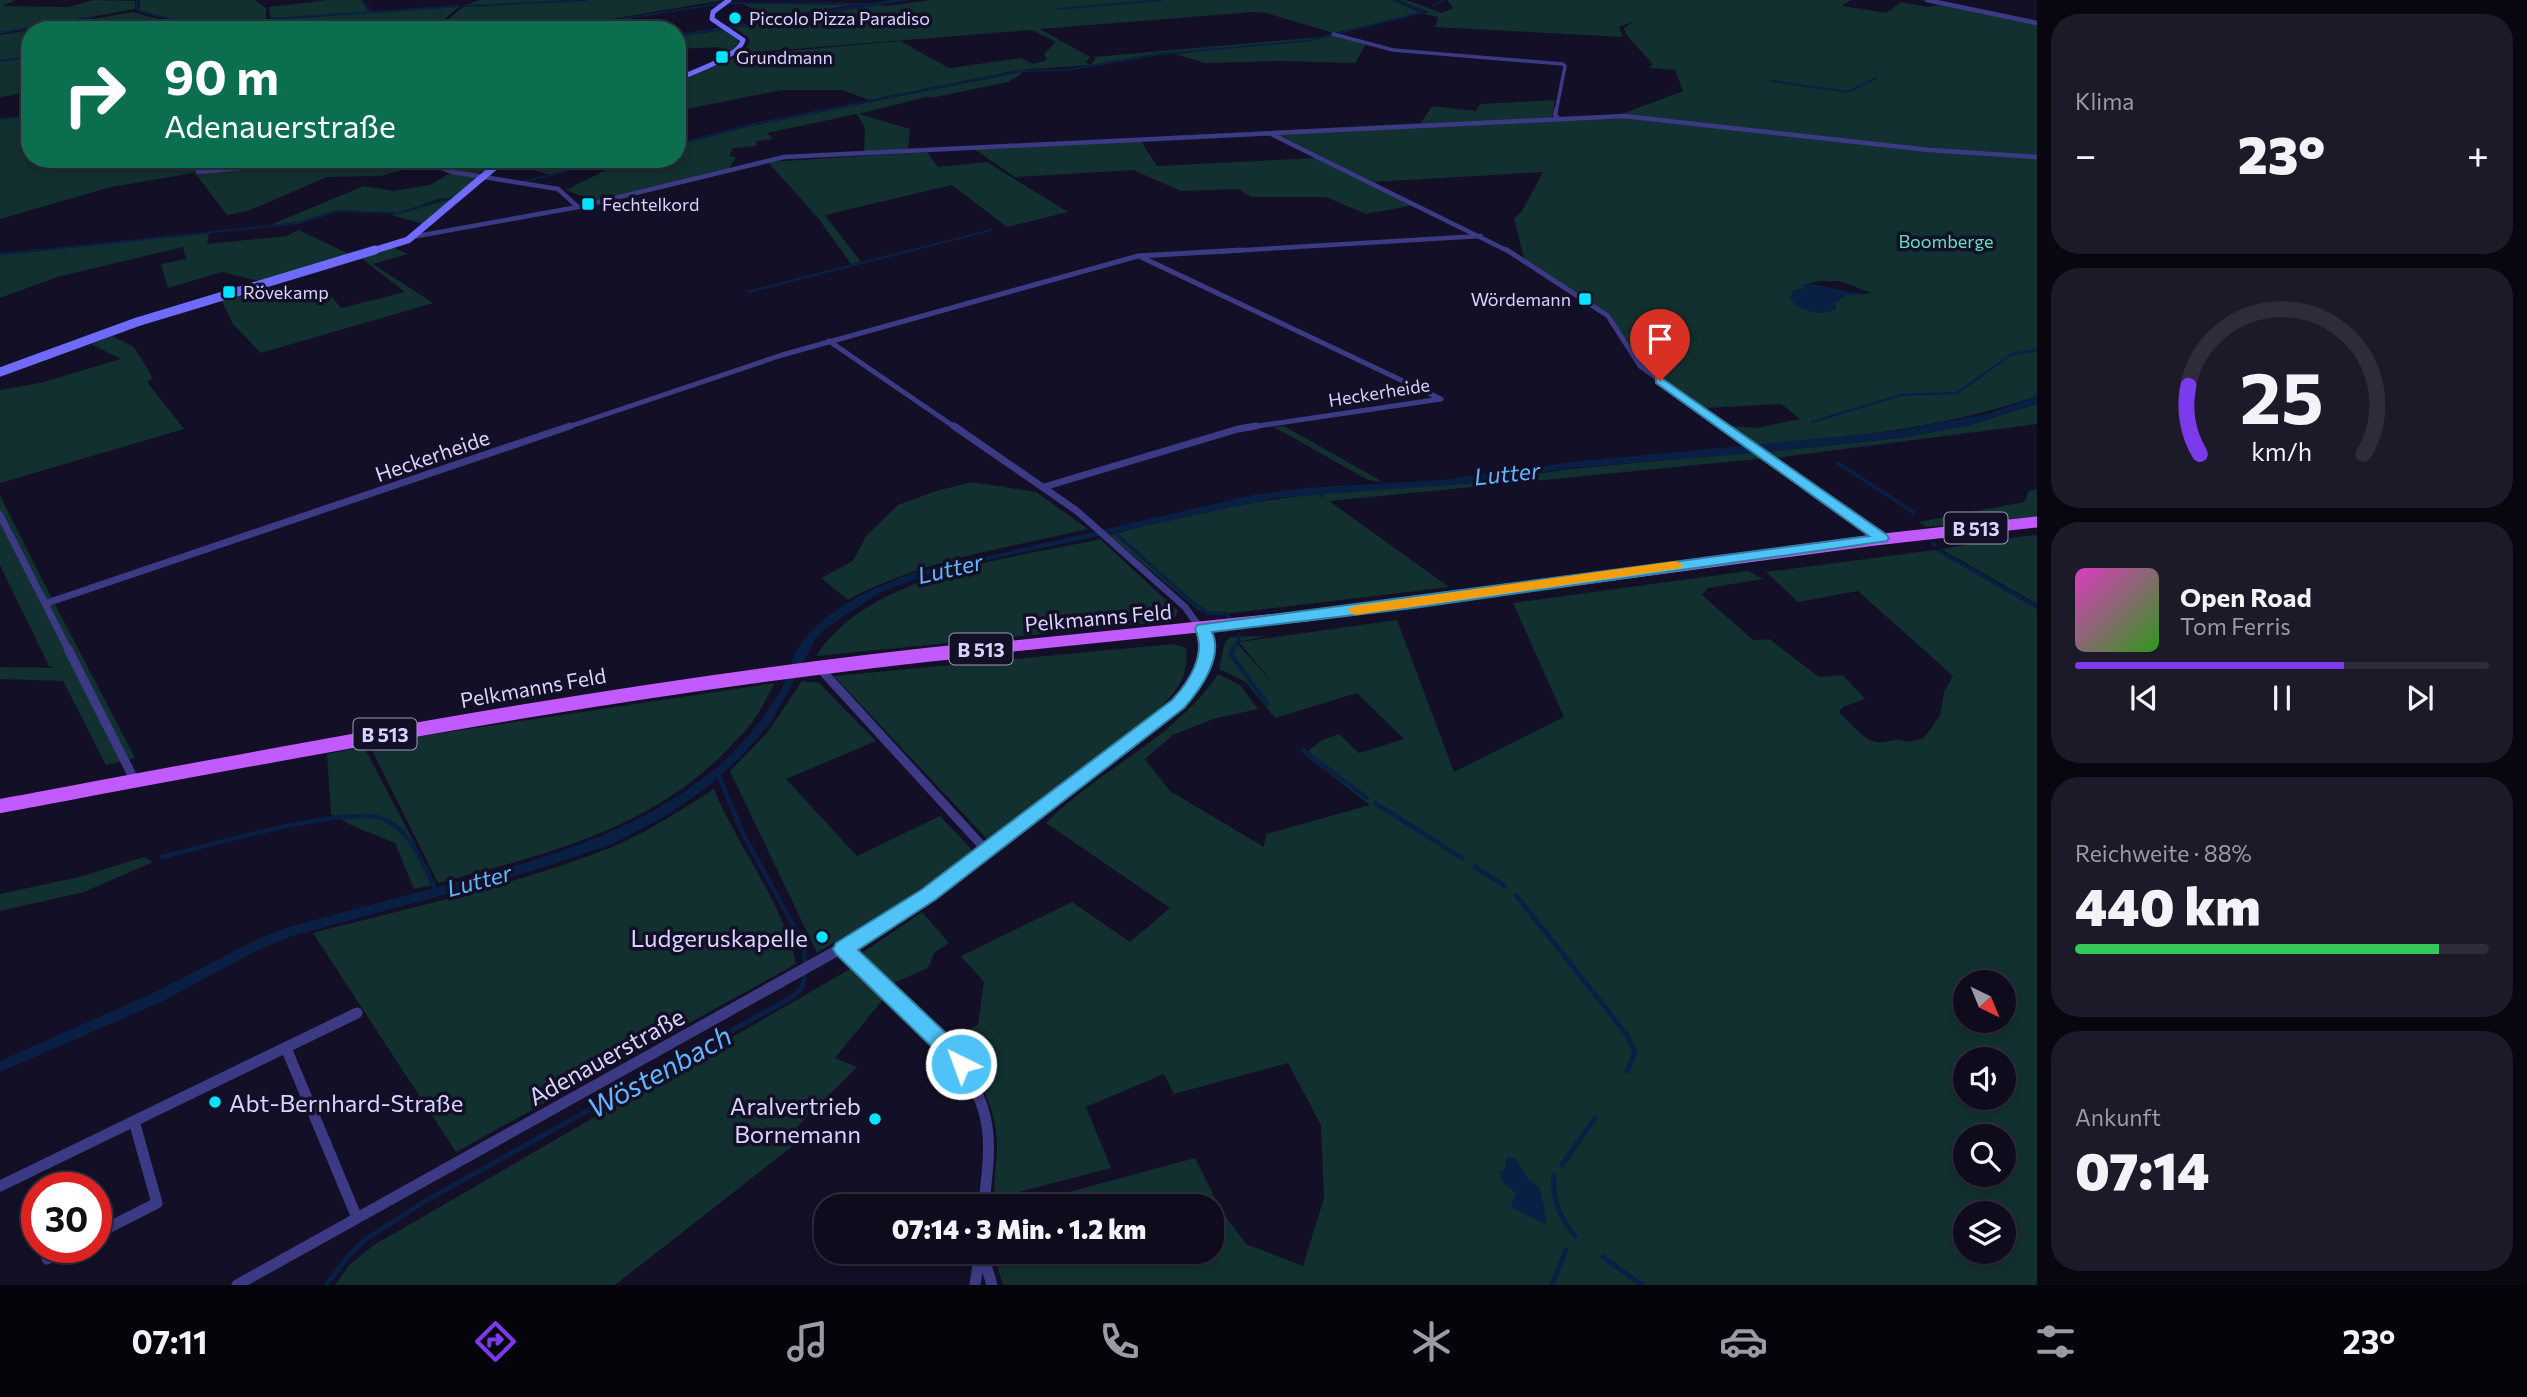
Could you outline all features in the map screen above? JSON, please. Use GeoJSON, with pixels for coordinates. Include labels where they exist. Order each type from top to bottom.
{"type":"FeatureCollection","features":[{"type":"Feature","properties":{"kind":"main road"},"geometry":{"type":"LineString","coordinates":[[686,75],[740,48],[742,38],[721,26],[712,15],[729,0]]}},
{"type":"Feature","properties":{"kind":"main road"},"geometry":{"type":"LineString","coordinates":[[0,372],[137,322],[412,237],[493,168]]}},
{"type":"Feature","properties":{"kind":"main road","name":"Pelkmanns Feld"},"geometry":{"type":"LineString","coordinates":[[0,806],[503,712],[771,673],[1203,629],[1882,538],[2037,522]]}},
{"type":"Feature","properties":{"kind":"street"},"geometry":{"type":"LineString","coordinates":[[1927,0],[2037,23]]}},
{"type":"Feature","properties":{"kind":"street"},"geometry":{"type":"LineString","coordinates":[[1333,34],[1393,50],[1563,64],[1565,66],[1555,115],[1559,119]]}},
{"type":"Feature","properties":{"kind":"street"},"geometry":{"type":"LineString","coordinates":[[412,237],[578,206],[784,157],[1630,117],[1929,150],[2037,157]]}},
{"type":"Feature","properties":{"kind":"street"},"geometry":{"type":"LineString","coordinates":[[1270,134],[1513,253],[1608,316],[1640,366],[1882,538]]}},
{"type":"Feature","properties":{"kind":"street"},"geometry":{"type":"LineString","coordinates":[[198,172],[240,168]]}},
{"type":"Feature","properties":{"kind":"street"},"geometry":{"type":"LineString","coordinates":[[444,168],[481,178],[558,189],[578,206]]}},
{"type":"Feature","properties":{"kind":"street","name":"Heckerheide"},"geometry":{"type":"LineString","coordinates":[[47,603],[829,341],[1138,256],[1481,236]]}},
{"type":"Feature","properties":{"kind":"street","name":"Heckerheide"},"geometry":{"type":"LineString","coordinates":[[1044,487],[1238,429],[1441,399],[1138,256]]}},
{"type":"Feature","properties":{"kind":"street"},"geometry":{"type":"LineString","coordinates":[[829,341],[1044,487],[1094,525],[1185,607],[1203,629]]}},
{"type":"Feature","properties":{"kind":"street"},"geometry":{"type":"LineString","coordinates":[[0,515],[135,781]]}},
{"type":"Feature","properties":{"kind":"street","name":"Adenauerstraße"},"geometry":{"type":"LineString","coordinates":[[237,1285],[844,949],[915,904],[1178,704],[1191,690],[1203,667],[1208,639],[1203,629]]}},
{"type":"Feature","properties":{"kind":"street"},"geometry":{"type":"LineString","coordinates":[[817,667],[986,850]]}},
{"type":"Feature","properties":{"kind":"street"},"geometry":{"type":"LineString","coordinates":[[844,949],[942,1042],[961,1064],[975,1088],[986,1115],[988,1143],[985,1194]]}},
{"type":"Feature","properties":{"kind":"street"},"geometry":{"type":"LineString","coordinates":[[0,1186],[357,1013]]}},
{"type":"Feature","properties":{"kind":"street"},"geometry":{"type":"LineString","coordinates":[[286,1048],[357,1218]]}},
{"type":"Feature","properties":{"kind":"street"},"geometry":{"type":"LineString","coordinates":[[112,1226],[158,1203],[134,1121]]}},
{"type":"Feature","properties":{"kind":"street"},"geometry":{"type":"LineString","coordinates":[[975,1285],[979,1264]]}},
{"type":"Feature","properties":{"kind":"street"},"geometry":{"type":"LineString","coordinates":[[985,1264],[992,1285]]}},
{"type":"Feature","properties":{"kind":"green space"},"geometry":{"type":"Polygon","coordinates":[[[0,0],[16,0],[2,6],[68,7],[94,0],[135,1],[135,9],[68,21],[21,21],[21,29],[0,33],[0,0]]]}},
{"type":"Feature","properties":{"kind":"green space"},"geometry":{"type":"Polygon","coordinates":[[[140,0],[255,0],[266,8],[266,20],[180,21],[139,9],[140,0]]]}},
{"type":"Feature","properties":{"kind":"green space"},"geometry":{"type":"Polygon","coordinates":[[[329,0],[361,0],[369,12],[293,18],[459,7],[442,21],[271,21],[269,7],[329,0]]]}},
{"type":"Feature","properties":{"kind":"green space"},"geometry":{"type":"Polygon","coordinates":[[[480,0],[724,0],[600,21],[447,20],[463,7],[505,6],[466,5],[480,0]]]}},
{"type":"Feature","properties":{"kind":"green space"},"geometry":{"type":"Polygon","coordinates":[[[931,0],[1393,0],[1421,13],[1334,33],[1254,12],[1040,29],[1090,57],[1086,62],[1090,65],[1018,70],[869,100],[842,90],[782,90],[686,109],[686,78],[741,55],[900,41],[949,68],[1021,58],[1033,64],[1047,60],[1044,54],[1056,42],[1032,30],[742,53],[750,42],[748,37],[734,28],[878,5],[931,0]]]}},
{"type":"Feature","properties":{"kind":"green space","name":"Boomberge"},"geometry":{"type":"Polygon","coordinates":[[[1398,0],[1406,0],[1442,13],[1453,8],[1447,0],[1851,0],[1842,6],[1886,13],[1901,2],[1927,7],[1940,5],[2037,24],[2037,396],[1932,424],[1756,446],[1729,426],[1756,428],[1800,419],[1781,404],[1703,408],[1642,366],[1611,316],[1524,258],[1514,218],[1522,211],[1543,172],[1374,182],[1272,133],[1150,137],[1421,123],[1432,106],[1476,111],[1480,104],[1555,100],[1551,120],[1619,115],[1683,91],[1675,70],[1648,68],[1653,64],[1628,37],[1624,28],[1634,21],[1619,27],[1623,37],[1435,27],[1438,17],[1424,14],[1429,12],[1398,0]],[[1819,281],[1802,285],[1806,288],[1796,290],[1805,309],[1821,313],[1836,309],[1834,303],[1846,295],[1871,293],[1840,281],[1819,281]]]}},
{"type":"Feature","properties":{"kind":"green space"},"geometry":{"type":"Polygon","coordinates":[[[741,3],[853,5],[771,18],[741,3]]]}},
{"type":"Feature","properties":{"kind":"green space"},"geometry":{"type":"Polygon","coordinates":[[[132,12],[166,21],[82,21],[132,12]]]}},
{"type":"Feature","properties":{"kind":"green space"},"geometry":{"type":"Polygon","coordinates":[[[723,30],[737,38],[738,43],[728,54],[721,55],[721,47],[686,49],[686,36],[723,30]]]}},
{"type":"Feature","properties":{"kind":"green space"},"geometry":{"type":"Polygon","coordinates":[[[21,32],[21,57],[0,60],[0,35],[21,32]]]}},
{"type":"Feature","properties":{"kind":"green space"},"geometry":{"type":"Polygon","coordinates":[[[1333,35],[1366,44],[1355,63],[1205,63],[1175,54],[1199,52],[1159,53],[1093,65],[1091,63],[1095,60],[1094,57],[1320,37],[1306,42],[1333,35]]]}},
{"type":"Feature","properties":{"kind":"green space"},"geometry":{"type":"Polygon","coordinates":[[[21,59],[21,94],[0,97],[0,61],[21,59]]]}},
{"type":"Feature","properties":{"kind":"green space"},"geometry":{"type":"Polygon","coordinates":[[[1020,72],[1022,74],[1008,82],[926,97],[859,114],[910,129],[908,150],[864,152],[865,128],[857,114],[767,133],[773,139],[756,141],[757,146],[733,148],[729,156],[736,157],[729,168],[594,201],[566,190],[606,170],[602,168],[686,168],[686,143],[751,126],[1020,72]]]}},
{"type":"Feature","properties":{"kind":"green space"},"geometry":{"type":"Polygon","coordinates":[[[21,117],[21,168],[223,168],[111,187],[0,219],[0,119],[21,117]]]}},
{"type":"Feature","properties":{"kind":"green space"},"geometry":{"type":"Polygon","coordinates":[[[1141,141],[1157,166],[1317,158],[1414,205],[1366,214],[1326,197],[1251,197],[1238,189],[1181,191],[1133,170],[1015,177],[974,149],[1141,141]]]}},
{"type":"Feature","properties":{"kind":"green space"},"geometry":{"type":"Polygon","coordinates":[[[927,152],[938,167],[987,162],[1068,212],[1007,227],[952,185],[825,215],[861,262],[851,264],[818,218],[768,162],[927,152]]]}},
{"type":"Feature","properties":{"kind":"green space"},"geometry":{"type":"Polygon","coordinates":[[[248,168],[409,168],[381,176],[327,177],[248,211],[227,215],[195,173],[248,168]]]}},
{"type":"Feature","properties":{"kind":"green space"},"geometry":{"type":"Polygon","coordinates":[[[446,168],[488,168],[475,174],[446,168]]]}},
{"type":"Feature","properties":{"kind":"green space"},"geometry":{"type":"Polygon","coordinates":[[[527,168],[577,168],[549,175],[527,168]]]}},
{"type":"Feature","properties":{"kind":"green space"},"geometry":{"type":"Polygon","coordinates":[[[450,173],[476,178],[455,197],[439,199],[398,213],[337,210],[299,222],[270,225],[364,186],[393,191],[430,185],[450,173]]]}},
{"type":"Feature","properties":{"kind":"green space"},"geometry":{"type":"Polygon","coordinates":[[[453,198],[424,224],[391,215],[453,198]]]}},
{"type":"Feature","properties":{"kind":"green space"},"geometry":{"type":"Polygon","coordinates":[[[299,230],[349,254],[262,282],[222,272],[168,288],[161,264],[186,259],[183,247],[57,277],[0,298],[0,255],[209,233],[207,244],[287,236],[299,230]]]}},
{"type":"Feature","properties":{"kind":"green space"},"geometry":{"type":"Polygon","coordinates":[[[393,247],[408,254],[373,264],[433,303],[261,353],[233,324],[222,301],[257,289],[262,300],[285,299],[326,290],[341,308],[405,292],[362,259],[393,247]]]}},
{"type":"Feature","properties":{"kind":"green space"},"geometry":{"type":"Polygon","coordinates":[[[112,336],[134,347],[153,378],[147,382],[184,429],[0,483],[0,390],[40,383],[121,359],[91,344],[112,336]]]}},
{"type":"Feature","properties":{"kind":"green space"},"geometry":{"type":"Polygon","coordinates":[[[2037,404],[2037,424],[1774,458],[1765,452],[1899,438],[1966,426],[2037,404]]]}},
{"type":"Feature","properties":{"kind":"green space"},"geometry":{"type":"Polygon","coordinates":[[[1284,426],[1383,482],[1368,480],[1274,427],[1284,426]]]}},
{"type":"Feature","properties":{"kind":"green space"},"geometry":{"type":"Polygon","coordinates":[[[1756,452],[1768,458],[1329,501],[1449,587],[1223,614],[1198,610],[1109,535],[1265,501],[1318,494],[1325,500],[1319,493],[1474,483],[1569,469],[1756,452]]]}},
{"type":"Feature","properties":{"kind":"green space"},"geometry":{"type":"Polygon","coordinates":[[[973,482],[1036,492],[1088,529],[935,565],[876,586],[848,600],[821,578],[853,561],[866,536],[898,505],[936,491],[973,482]]]}},
{"type":"Feature","properties":{"kind":"green space"},"geometry":{"type":"Polygon","coordinates":[[[2037,489],[2037,517],[1926,527],[1919,522],[2024,502],[2029,491],[2037,489]]]}},
{"type":"Feature","properties":{"kind":"green space"},"geometry":{"type":"Polygon","coordinates":[[[0,495],[135,758],[106,765],[63,681],[0,679],[0,667],[55,668],[49,666],[0,565],[0,495]]]}},
{"type":"Feature","properties":{"kind":"green space"},"geometry":{"type":"Polygon","coordinates":[[[2037,535],[2037,604],[1941,549],[2001,539],[2037,535]]]}},
{"type":"Feature","properties":{"kind":"green space"},"geometry":{"type":"Polygon","coordinates":[[[1100,539],[1178,611],[1173,621],[816,656],[840,628],[871,605],[906,588],[984,563],[1100,539]]]}},
{"type":"Feature","properties":{"kind":"green space"},"geometry":{"type":"Polygon","coordinates":[[[1935,550],[2037,609],[2037,1285],[1003,1285],[997,1264],[1224,1264],[1224,1214],[1246,1244],[1303,1266],[1324,1198],[1321,1125],[1288,1063],[1174,1094],[1164,1074],[1086,1107],[1111,1168],[1011,1194],[999,1194],[994,1191],[997,1147],[989,1102],[967,1063],[947,1039],[978,1025],[984,982],[961,956],[1072,902],[1130,942],[1170,908],[1046,823],[1089,786],[1181,717],[1201,697],[1218,674],[1240,685],[1258,709],[1213,719],[1173,735],[1145,759],[1170,791],[1264,847],[1266,834],[1370,805],[1304,754],[1322,740],[1339,734],[1359,753],[1404,739],[1357,693],[1275,718],[1246,682],[1219,669],[1225,642],[1230,637],[1268,636],[1236,642],[1275,686],[1239,642],[1397,620],[1454,772],[1564,717],[1513,603],[1748,571],[1763,579],[1708,588],[1702,595],[1753,640],[1769,639],[1819,677],[1843,675],[1865,699],[1843,707],[1839,712],[1867,738],[1881,742],[1923,739],[1940,716],[1944,692],[1953,676],[1858,591],[1798,602],[1766,572],[1935,550]]]}},
{"type":"Feature","properties":{"kind":"green space"},"geometry":{"type":"Polygon","coordinates":[[[1173,644],[1186,648],[1186,666],[1178,687],[1161,707],[988,840],[834,676],[1173,644]]]}},
{"type":"Feature","properties":{"kind":"green space"},"geometry":{"type":"Polygon","coordinates":[[[802,681],[819,683],[876,741],[786,779],[857,856],[940,816],[974,852],[913,894],[817,953],[730,771],[767,733],[802,681]]]}},
{"type":"Feature","properties":{"kind":"green space"},"geometry":{"type":"Polygon","coordinates":[[[775,683],[754,720],[729,748],[698,776],[665,800],[594,836],[556,850],[438,883],[369,744],[775,683]]]}},
{"type":"Feature","properties":{"kind":"green space"},"geometry":{"type":"Polygon","coordinates":[[[364,747],[436,884],[414,889],[395,843],[331,814],[327,754],[364,747]]]}},
{"type":"Feature","properties":{"kind":"green space"},"geometry":{"type":"Polygon","coordinates":[[[714,789],[771,897],[790,941],[796,964],[456,1152],[313,933],[464,894],[576,861],[638,835],[714,789]]]}},
{"type":"Feature","properties":{"kind":"green space"},"geometry":{"type":"Polygon","coordinates":[[[144,857],[153,862],[84,892],[0,911],[0,894],[79,877],[144,857]]]}},
{"type":"Feature","properties":{"kind":"green space"},"geometry":{"type":"Polygon","coordinates":[[[922,912],[949,943],[934,953],[928,968],[889,985],[868,965],[862,953],[922,912]]]}},
{"type":"Feature","properties":{"kind":"green space"},"geometry":{"type":"Polygon","coordinates":[[[850,969],[884,998],[835,1058],[857,1067],[784,1140],[794,1145],[615,1285],[335,1285],[350,1264],[374,1245],[850,969]]]}},
{"type":"Feature","properties":{"kind":"green space"},"geometry":{"type":"Polygon","coordinates":[[[1195,1158],[1213,1194],[1062,1194],[1195,1158]]]}},
{"type":"Feature","properties":{"kind":"water"},"geometry":{"type":"Polygon","coordinates":[[[891,0],[911,0],[686,36],[686,33],[891,0]]]}},
{"type":"Feature","properties":{"kind":"water"},"geometry":{"type":"Polygon","coordinates":[[[1807,283],[1867,295],[1846,295],[1834,303],[1835,310],[1810,311],[1793,303],[1790,298],[1793,290],[1805,289],[1802,285],[1807,283]]]}},
{"type":"Feature","properties":{"kind":"water","name":"Lutter"},"geometry":{"type":"Polygon","coordinates":[[[2037,396],[2037,404],[1966,426],[1899,438],[1570,468],[1473,483],[1275,498],[937,571],[879,593],[828,627],[816,638],[772,721],[740,758],[709,786],[667,815],[615,843],[539,869],[292,936],[258,950],[163,1001],[0,1072],[0,1061],[153,993],[256,940],[289,927],[557,853],[654,810],[685,792],[714,770],[744,741],[777,696],[795,654],[811,632],[850,602],[910,574],[1253,495],[1305,488],[1442,480],[1571,462],[1897,431],[1987,414],[2037,396]]]}},
{"type":"Feature","properties":{"kind":"water"},"geometry":{"type":"Polygon","coordinates":[[[1506,1158],[1517,1160],[1528,1179],[1540,1188],[1547,1223],[1511,1207],[1516,1193],[1504,1184],[1499,1172],[1506,1167],[1506,1158]]]}},
{"type":"Feature","properties":{"kind":"waterway"},"geometry":{"type":"LineString","coordinates":[[137,0],[137,9],[177,21]]}},
{"type":"Feature","properties":{"kind":"waterway"},"geometry":{"type":"LineString","coordinates":[[363,0],[371,12]]}},
{"type":"Feature","properties":{"kind":"waterway"},"geometry":{"type":"LineString","coordinates":[[465,6],[587,0]]}},
{"type":"Feature","properties":{"kind":"waterway"},"geometry":{"type":"LineString","coordinates":[[1058,9],[1162,0]]}},
{"type":"Feature","properties":{"kind":"waterway"},"geometry":{"type":"LineString","coordinates":[[1336,34],[1424,12],[1397,0]]}},
{"type":"Feature","properties":{"kind":"waterway"},"geometry":{"type":"LineString","coordinates":[[1433,6],[1444,0]]}},
{"type":"Feature","properties":{"kind":"waterway"},"geometry":{"type":"LineString","coordinates":[[729,3],[866,4]]}},
{"type":"Feature","properties":{"kind":"waterway"},"geometry":{"type":"LineString","coordinates":[[609,21],[718,4]]}},
{"type":"Feature","properties":{"kind":"waterway"},"geometry":{"type":"LineString","coordinates":[[271,19],[459,6]]}},
{"type":"Feature","properties":{"kind":"waterway"},"geometry":{"type":"LineString","coordinates":[[71,21],[95,17]]}},
{"type":"Feature","properties":{"kind":"waterway"},"geometry":{"type":"LineString","coordinates":[[0,33],[21,29]]}},
{"type":"Feature","properties":{"kind":"waterway"},"geometry":{"type":"LineString","coordinates":[[686,142],[753,124],[1019,71],[1068,70],[1160,54],[1307,41],[1331,35]]}},
{"type":"Feature","properties":{"kind":"waterway"},"geometry":{"type":"LineString","coordinates":[[0,61],[21,58]]}},
{"type":"Feature","properties":{"kind":"waterway"},"geometry":{"type":"LineString","coordinates":[[1771,81],[1848,92],[1876,78]]}},
{"type":"Feature","properties":{"kind":"waterway"},"geometry":{"type":"LineString","coordinates":[[0,119],[21,117]]}},
{"type":"Feature","properties":{"kind":"waterway"},"geometry":{"type":"LineString","coordinates":[[522,182],[579,168]]}},
{"type":"Feature","properties":{"kind":"waterway"},"geometry":{"type":"LineString","coordinates":[[23,252],[299,223],[339,211],[399,213],[453,198]]}},
{"type":"Feature","properties":{"kind":"waterway"},"geometry":{"type":"LineString","coordinates":[[906,252],[991,230]]}},
{"type":"Feature","properties":{"kind":"waterway"},"geometry":{"type":"LineString","coordinates":[[0,254],[39,250]]}},
{"type":"Feature","properties":{"kind":"waterway"},"geometry":{"type":"LineString","coordinates":[[747,292],[913,250]]}},
{"type":"Feature","properties":{"kind":"waterway"},"geometry":{"type":"LineString","coordinates":[[1812,422],[1901,395],[1957,393],[2012,354],[2037,350]]}},
{"type":"Feature","properties":{"kind":"waterway"},"geometry":{"type":"LineString","coordinates":[[1838,463],[1913,512],[1913,515]]}},
{"type":"Feature","properties":{"kind":"waterway"},"geometry":{"type":"LineString","coordinates":[[1113,531],[1192,602],[1208,613],[1227,614],[1229,617]]}},
{"type":"Feature","properties":{"kind":"waterway"},"geometry":{"type":"LineString","coordinates":[[1939,551],[2037,607]]}},
{"type":"Feature","properties":{"kind":"waterway"},"geometry":{"type":"LineString","coordinates":[[1232,651],[1239,635]]}},
{"type":"Feature","properties":{"kind":"waterway"},"geometry":{"type":"LineString","coordinates":[[1233,649],[1230,653],[1267,704]]}},
{"type":"Feature","properties":{"kind":"waterway"},"geometry":{"type":"LineString","coordinates":[[1303,750],[1367,798]]}},
{"type":"Feature","properties":{"kind":"waterway","name":"Wöstenbach"},"geometry":{"type":"LineString","coordinates":[[718,774],[742,832],[797,932]]}},
{"type":"Feature","properties":{"kind":"waterway"},"geometry":{"type":"LineString","coordinates":[[1375,803],[1462,858]]}},
{"type":"Feature","properties":{"kind":"waterway"},"geometry":{"type":"LineString","coordinates":[[162,857],[314,821],[371,816],[388,821],[404,834],[417,852],[436,891]]}},
{"type":"Feature","properties":{"kind":"waterway"},"geometry":{"type":"LineString","coordinates":[[1475,867],[1505,886]]}},
{"type":"Feature","properties":{"kind":"waterway"},"geometry":{"type":"LineString","coordinates":[[1516,895],[1545,932]]}},
{"type":"Feature","properties":{"kind":"waterway","name":"Wöstenbach"},"geometry":{"type":"LineString","coordinates":[[796,930],[804,945],[805,966]]}},
{"type":"Feature","properties":{"kind":"waterway"},"geometry":{"type":"LineString","coordinates":[[1544,930],[1627,1035],[1635,1053],[1627,1071]]}},
{"type":"Feature","properties":{"kind":"waterway","name":"Wöstenbach"},"geometry":{"type":"LineString","coordinates":[[326,1285],[351,1253],[366,1239],[427,1200],[794,996],[803,986],[804,974]]}},
{"type":"Feature","properties":{"kind":"waterway"},"geometry":{"type":"LineString","coordinates":[[1562,1165],[1595,1118]]}},
{"type":"Feature","properties":{"kind":"waterway"},"geometry":{"type":"LineString","coordinates":[[1554,1175],[1558,1208],[1575,1236]]}},
{"type":"Feature","properties":{"kind":"waterway"},"geometry":{"type":"LineString","coordinates":[[1552,1285],[1566,1250]]}},
{"type":"Feature","properties":{"kind":"waterway"},"geometry":{"type":"LineString","coordinates":[[1603,1257],[1642,1285]]}},
{"type":"Feature","properties":{"kind":"slow traffic"},"geometry":{"type":"LineString","coordinates":[[1355,610],[1676,565]]}},
{"type":"Feature","properties":{"kind":"place","name":"Piccolo Pizza Paradiso"},"geometry":{"type":"Point","coordinates":[735,18]}},
{"type":"Feature","properties":{"kind":"place","name":"Grundmann"},"geometry":{"type":"Point","coordinates":[722,57]}},
{"type":"Feature","properties":{"kind":"place","name":"Fechtelkord"},"geometry":{"type":"Point","coordinates":[588,204]}},
{"type":"Feature","properties":{"kind":"place","name":"Rövekamp"},"geometry":{"type":"Point","coordinates":[229,292]}},
{"type":"Feature","properties":{"kind":"place","name":"Wördemann"},"geometry":{"type":"Point","coordinates":[1585,299]}},
{"type":"Feature","properties":{"kind":"place","name":"Ludgeruskapelle"},"geometry":{"type":"Point","coordinates":[822,937]}},
{"type":"Feature","properties":{"kind":"place","name":"Abt-Bernhard-Straße"},"geometry":{"type":"Point","coordinates":[215,1102]}},
{"type":"Feature","properties":{"kind":"place","name":"Aralvertrieb Bornemann"},"geometry":{"type":"Point","coordinates":[875,1119]}},
{"type":"Feature","properties":{"kind":"route"},"geometry":{"type":"LineString","coordinates":[[961,1064],[942,1042],[844,949],[928,895],[1178,704],[1191,690],[1203,667],[1208,639],[1203,629],[1413,603],[1882,538],[1660,381]]}}]}
